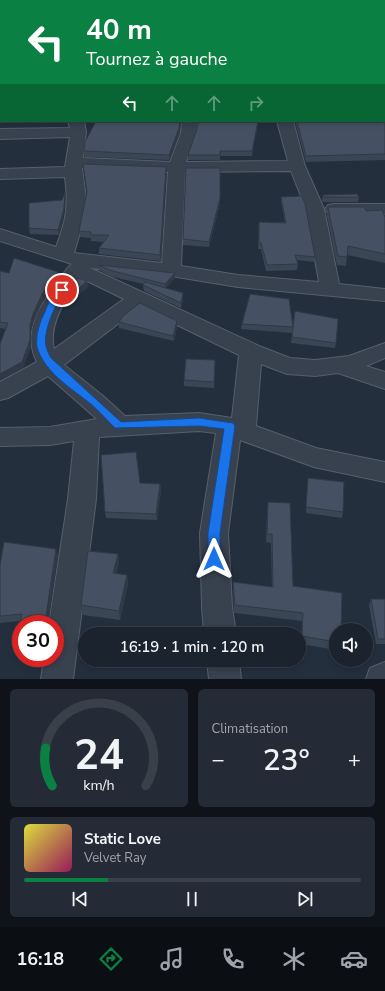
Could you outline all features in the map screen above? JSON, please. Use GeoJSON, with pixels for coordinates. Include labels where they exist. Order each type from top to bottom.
{"type":"FeatureCollection","features":[{"type":"Feature","properties":{"kind":"street"},"geometry":{"type":"LineString","coordinates":[[171,270],[177,167],[179,157],[190,129],[190,122]]}},
{"type":"Feature","properties":{"kind":"street"},"geometry":{"type":"LineString","coordinates":[[285,122],[297,166],[315,209],[330,290]]}},
{"type":"Feature","properties":{"kind":"street"},"geometry":{"type":"LineString","coordinates":[[0,134],[77,126],[73,167],[77,198],[73,226],[75,262],[56,297],[44,327],[41,345],[49,364],[96,403],[119,425]]}},
{"type":"Feature","properties":{"kind":"street"},"geometry":{"type":"LineString","coordinates":[[0,174],[73,167],[297,166]]}},
{"type":"Feature","properties":{"kind":"street"},"geometry":{"type":"LineString","coordinates":[[315,209],[385,209]]}},
{"type":"Feature","properties":{"kind":"street"},"geometry":{"type":"LineString","coordinates":[[0,235],[75,262],[139,298],[251,351],[287,366],[315,368],[340,365],[352,363],[385,350]]}},
{"type":"Feature","properties":{"kind":"street"},"geometry":{"type":"LineString","coordinates":[[75,262],[171,270],[238,281],[385,296]]}},
{"type":"Feature","properties":{"kind":"street"},"geometry":{"type":"LineString","coordinates":[[0,392],[49,364],[139,298]]}},
{"type":"Feature","properties":{"kind":"street"},"geometry":{"type":"LineString","coordinates":[[219,627],[216,599],[214,533],[251,351]]}},
{"type":"Feature","properties":{"kind":"street"},"geometry":{"type":"LineString","coordinates":[[340,365],[385,381]]}},
{"type":"Feature","properties":{"kind":"street"},"geometry":{"type":"LineString","coordinates":[[0,437],[50,436],[119,425],[199,422],[236,428],[314,457],[385,472]]}},
{"type":"Feature","properties":{"kind":"street"},"geometry":{"type":"LineString","coordinates":[[57,679],[82,499],[87,429]]}},
{"type":"Feature","properties":{"kind":"street"},"geometry":{"type":"LineString","coordinates":[[224,667],[226,679]]}},
{"type":"Feature","properties":{"kind":"building"},"geometry":{"type":"Polygon","coordinates":[[[95,122],[180,122],[169,155],[84,151],[85,142],[95,122]]]}},
{"type":"Feature","properties":{"kind":"building"},"geometry":{"type":"Polygon","coordinates":[[[199,122],[258,122],[252,151],[220,151],[220,155],[188,155],[199,122]]]}},
{"type":"Feature","properties":{"kind":"building"},"geometry":{"type":"Polygon","coordinates":[[[297,122],[385,122],[385,154],[306,156],[297,122]]]}},
{"type":"Feature","properties":{"kind":"building"},"geometry":{"type":"Polygon","coordinates":[[[83,164],[166,167],[160,255],[99,248],[109,235],[91,235],[91,232],[79,231],[87,192],[83,164]]]}},
{"type":"Feature","properties":{"kind":"building"},"geometry":{"type":"Polygon","coordinates":[[[186,168],[220,168],[220,198],[209,242],[183,239],[186,168]]]}},
{"type":"Feature","properties":{"kind":"building"},"geometry":{"type":"Polygon","coordinates":[[[65,193],[64,208],[58,230],[29,228],[29,203],[62,200],[65,193]]]}},
{"type":"Feature","properties":{"kind":"building"},"geometry":{"type":"Polygon","coordinates":[[[357,194],[359,197],[324,197],[323,195],[357,194]]]}},
{"type":"Feature","properties":{"kind":"building"},"geometry":{"type":"Polygon","coordinates":[[[302,196],[305,204],[315,257],[295,255],[298,264],[267,265],[261,243],[259,243],[259,222],[286,223],[281,197],[302,196]]]}},
{"type":"Feature","properties":{"kind":"building"},"geometry":{"type":"Polygon","coordinates":[[[328,207],[364,207],[366,211],[382,210],[385,217],[385,254],[348,246],[347,257],[338,256],[328,207]]]}},
{"type":"Feature","properties":{"kind":"building"},"geometry":{"type":"Polygon","coordinates":[[[14,258],[58,272],[42,294],[33,314],[30,325],[30,340],[22,362],[0,374],[0,344],[8,323],[0,322],[0,271],[9,273],[14,258]]]}},
{"type":"Feature","properties":{"kind":"building"},"geometry":{"type":"Polygon","coordinates":[[[98,265],[175,273],[165,284],[113,271],[98,265]]]}},
{"type":"Feature","properties":{"kind":"building"},"geometry":{"type":"Polygon","coordinates":[[[78,278],[87,281],[69,297],[66,295],[78,278]]]}},
{"type":"Feature","properties":{"kind":"building"},"geometry":{"type":"Polygon","coordinates":[[[145,282],[183,293],[181,303],[143,285],[145,282]]]}},
{"type":"Feature","properties":{"kind":"building"},"geometry":{"type":"Polygon","coordinates":[[[250,294],[289,299],[293,327],[242,324],[250,294]]]}},
{"type":"Feature","properties":{"kind":"building"},"geometry":{"type":"Polygon","coordinates":[[[140,303],[177,321],[173,336],[119,322],[123,316],[140,303]]]}},
{"type":"Feature","properties":{"kind":"building"},"geometry":{"type":"Polygon","coordinates":[[[295,311],[338,319],[336,343],[292,337],[295,311]]]}},
{"type":"Feature","properties":{"kind":"building"},"geometry":{"type":"Polygon","coordinates":[[[186,359],[215,360],[214,382],[184,380],[186,359]]]}},
{"type":"Feature","properties":{"kind":"building"},"geometry":{"type":"Polygon","coordinates":[[[136,452],[140,483],[160,484],[156,514],[105,512],[101,455],[136,452]]]}},
{"type":"Feature","properties":{"kind":"building"},"geometry":{"type":"Polygon","coordinates":[[[308,478],[344,482],[343,512],[306,507],[308,478]]]}},
{"type":"Feature","properties":{"kind":"building"},"geometry":{"type":"Polygon","coordinates":[[[268,502],[290,503],[293,586],[342,593],[341,623],[329,623],[329,641],[306,637],[306,627],[302,627],[303,613],[235,605],[233,582],[273,587],[272,534],[267,534],[268,502]]]}},
{"type":"Feature","properties":{"kind":"building"},"geometry":{"type":"Polygon","coordinates":[[[4,542],[56,549],[46,615],[22,614],[0,616],[0,565],[4,542]]]}},
{"type":"Feature","properties":{"kind":"building"},"geometry":{"type":"Polygon","coordinates":[[[88,551],[118,554],[113,573],[127,575],[119,611],[81,605],[88,551]]]}},
{"type":"Feature","properties":{"kind":"building"},"geometry":{"type":"Polygon","coordinates":[[[371,599],[385,599],[385,639],[378,639],[371,599]]]}},
{"type":"Feature","properties":{"kind":"route"},"geometry":{"type":"LineString","coordinates":[[62,290],[56,297],[48,313],[44,327],[41,345],[46,360],[119,425],[199,422],[229,426],[214,533],[214,559]]}}]}
